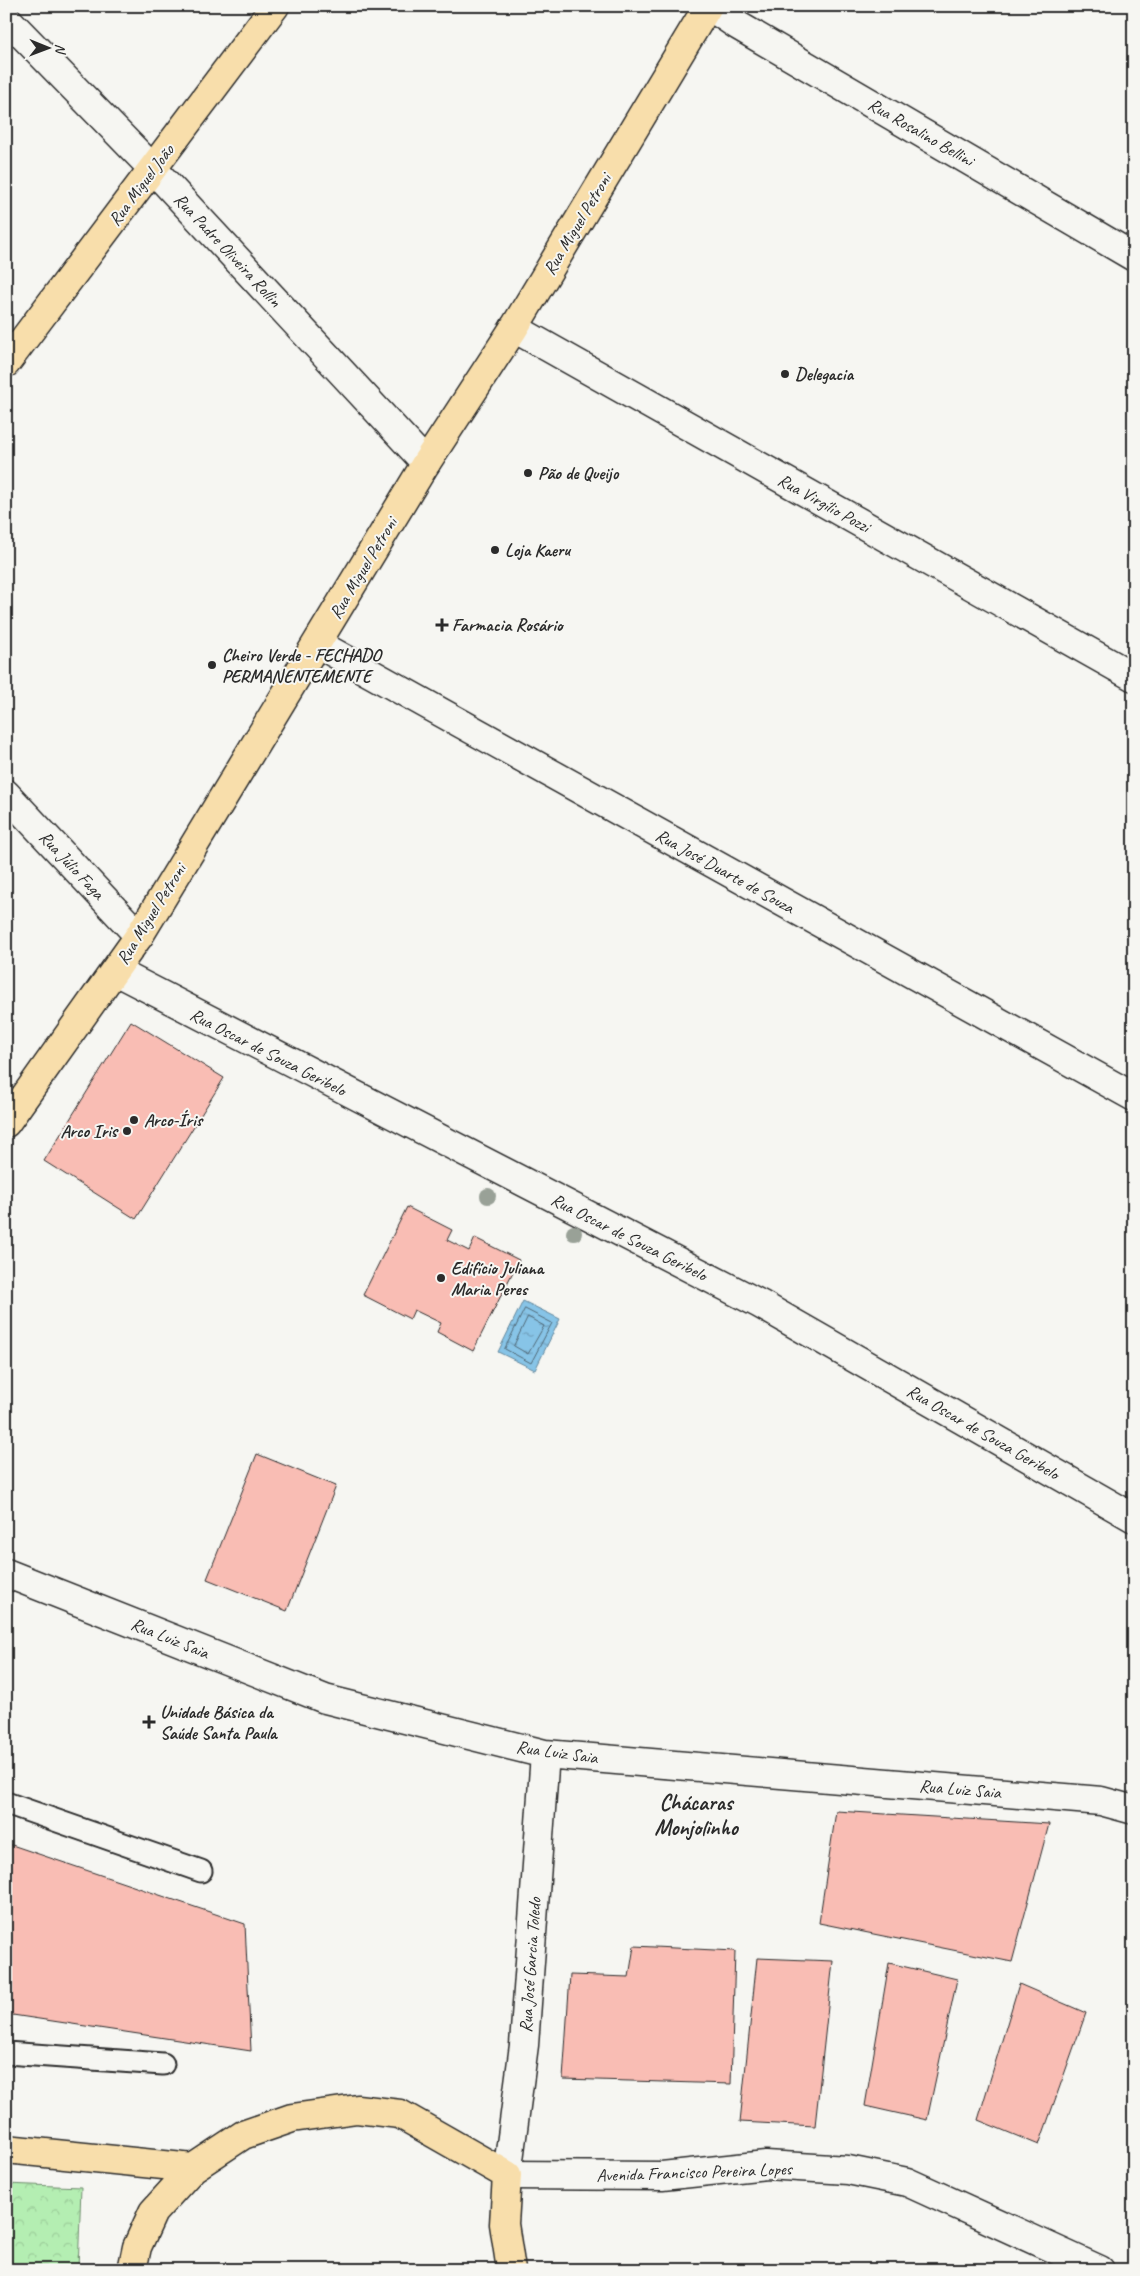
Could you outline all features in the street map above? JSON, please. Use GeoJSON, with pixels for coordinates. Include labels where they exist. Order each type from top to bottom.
{"type":"FeatureCollection","features":[{"type":"Feature","properties":{"kind":"main road","name":"Rua Miguel João"},"geometry":{"type":"LineString","coordinates":[[6,364],[275,6]]}},
{"type":"Feature","properties":{"kind":"main road","name":"Rua Miguel Petroni"},"geometry":{"type":"LineString","coordinates":[[6,1123],[139,936],[318,644],[426,463],[514,328],[709,6]]}},
{"type":"Feature","properties":{"kind":"main road"},"geometry":{"type":"LineString","coordinates":[[135,2258],[153,2212],[193,2168],[243,2135],[284,2121],[357,2109],[400,2114],[507,2175],[504,2224],[511,2270]]}},
{"type":"Feature","properties":{"kind":"main road"},"geometry":{"type":"LineString","coordinates":[[6,2149],[193,2168]]}},
{"type":"Feature","properties":{"kind":"street","name":"Rua Rosalino Bellini"},"geometry":{"type":"LineString","coordinates":[[709,6],[737,25],[1134,256]]}},
{"type":"Feature","properties":{"kind":"street","name":"Rua Padre Oliveira Rollin"},"geometry":{"type":"LineString","coordinates":[[6,18],[153,169],[426,463]]}},
{"type":"Feature","properties":{"kind":"street","name":"Rua Virgílio Pozzi"},"geometry":{"type":"LineString","coordinates":[[514,328],[1134,677]]}},
{"type":"Feature","properties":{"kind":"street","name":"Rua José Duarte de Souza"},"geometry":{"type":"LineString","coordinates":[[318,644],[1134,1096]]}},
{"type":"Feature","properties":{"kind":"street","name":"Rua Júlio Faga"},"geometry":{"type":"LineString","coordinates":[[6,794],[139,936]]}},
{"type":"Feature","properties":{"kind":"street","name":"Rua Oscar de Souza Geribelo"},"geometry":{"type":"LineString","coordinates":[[115,971],[760,1304],[1134,1518]]}},
{"type":"Feature","properties":{"kind":"street","name":"Rua Luiz Saia"},"geometry":{"type":"LineString","coordinates":[[6,1573],[325,1700],[545,1754],[1101,1801],[1134,1810]]}},
{"type":"Feature","properties":{"kind":"street","name":"Rua José Garcia Toledo"},"geometry":{"type":"LineString","coordinates":[[507,2175],[524,2045],[545,1754]]}},
{"type":"Feature","properties":{"kind":"street","name":"Avenida Francisco Pereira Lopes"},"geometry":{"type":"LineString","coordinates":[[507,2175],[662,2176],[766,2166],[848,2170],[907,2182],[1100,2270]]}},
{"type":"Feature","properties":{"kind":"lane"},"geometry":{"type":"LineString","coordinates":[[6,1803],[200,1871]]}},
{"type":"Feature","properties":{"kind":"lane"},"geometry":{"type":"LineString","coordinates":[[6,2053],[163,2064]]}},
{"type":"Feature","properties":{"kind":"green space"},"geometry":{"type":"Polygon","coordinates":[[[6,2184],[81,2187],[78,2270],[6,2270],[6,2184]]]}},
{"type":"Feature","properties":{"kind":"water"},"geometry":{"type":"Polygon","coordinates":[[[523,1301],[560,1319],[535,1370],[498,1352],[523,1301]]]}},
{"type":"Feature","properties":{"kind":"building","name":"Arco-Íris"},"geometry":{"type":"Polygon","coordinates":[[[131,1021],[224,1078],[136,1219],[44,1161],[131,1021]]]}},
{"type":"Feature","properties":{"kind":"building","name":"Edifício Juliana Maria Peres"},"geometry":{"type":"Polygon","coordinates":[[[407,1207],[452,1230],[447,1240],[469,1251],[475,1238],[519,1260],[473,1351],[437,1332],[441,1323],[414,1310],[410,1319],[363,1295],[407,1207]]]}},
{"type":"Feature","properties":{"kind":"building"},"geometry":{"type":"Polygon","coordinates":[[[257,1454],[336,1486],[287,1611],[207,1579],[257,1454]]]}},
{"type":"Feature","properties":{"kind":"building"},"geometry":{"type":"Polygon","coordinates":[[[836,1811],[1049,1824],[1012,1962],[819,1923],[836,1811]]]}},
{"type":"Feature","properties":{"kind":"building"},"geometry":{"type":"Polygon","coordinates":[[[6,1843],[245,1924],[251,2051],[6,2014],[6,1843]]]}},
{"type":"Feature","properties":{"kind":"building"},"geometry":{"type":"Polygon","coordinates":[[[634,1946],[735,1951],[731,2084],[563,2079],[570,1975],[629,1977],[634,1946]]]}},
{"type":"Feature","properties":{"kind":"building"},"geometry":{"type":"Polygon","coordinates":[[[757,1958],[833,1961],[815,2126],[740,2122],[757,1958]]]}},
{"type":"Feature","properties":{"kind":"building"},"geometry":{"type":"Polygon","coordinates":[[[889,1963],[957,1979],[927,2120],[865,2106],[889,1963]]]}},
{"type":"Feature","properties":{"kind":"building"},"geometry":{"type":"Polygon","coordinates":[[[1019,1984],[1086,2013],[1039,2145],[978,2120],[1019,1984]]]}},
{"type":"Feature","properties":{"kind":"place","name":"Delegacia"},"geometry":{"type":"Point","coordinates":[785,374]}},
{"type":"Feature","properties":{"kind":"place","name":"Pão de Queijo"},"geometry":{"type":"Point","coordinates":[528,473]}},
{"type":"Feature","properties":{"kind":"place","name":"Loja Kaeru"},"geometry":{"type":"Point","coordinates":[495,550]}},
{"type":"Feature","properties":{"kind":"place","name":"Farmacia Rosário"},"geometry":{"type":"Point","coordinates":[442,625]}},
{"type":"Feature","properties":{"kind":"place","name":"Cheiro Verde - FECHADO PERMANENTEMENTE"},"geometry":{"type":"Point","coordinates":[212,665]}},
{"type":"Feature","properties":{"kind":"place","name":"Arco-Íris"},"geometry":{"type":"Point","coordinates":[134,1120]}},
{"type":"Feature","properties":{"kind":"place","name":"Arco Iris"},"geometry":{"type":"Point","coordinates":[127,1131]}},
{"type":"Feature","properties":{"kind":"place","name":"Edifício Juliana Maria Peres"},"geometry":{"type":"Point","coordinates":[441,1278]}},
{"type":"Feature","properties":{"kind":"place","name":"Unidade Básica da Saúde Santa Paula"},"geometry":{"type":"Point","coordinates":[149,1722]}},
{"type":"Feature","properties":{"kind":"district","name":"Chácaras Monjolinho"},"geometry":{"type":"Point","coordinates":[696,1814]}}]}
